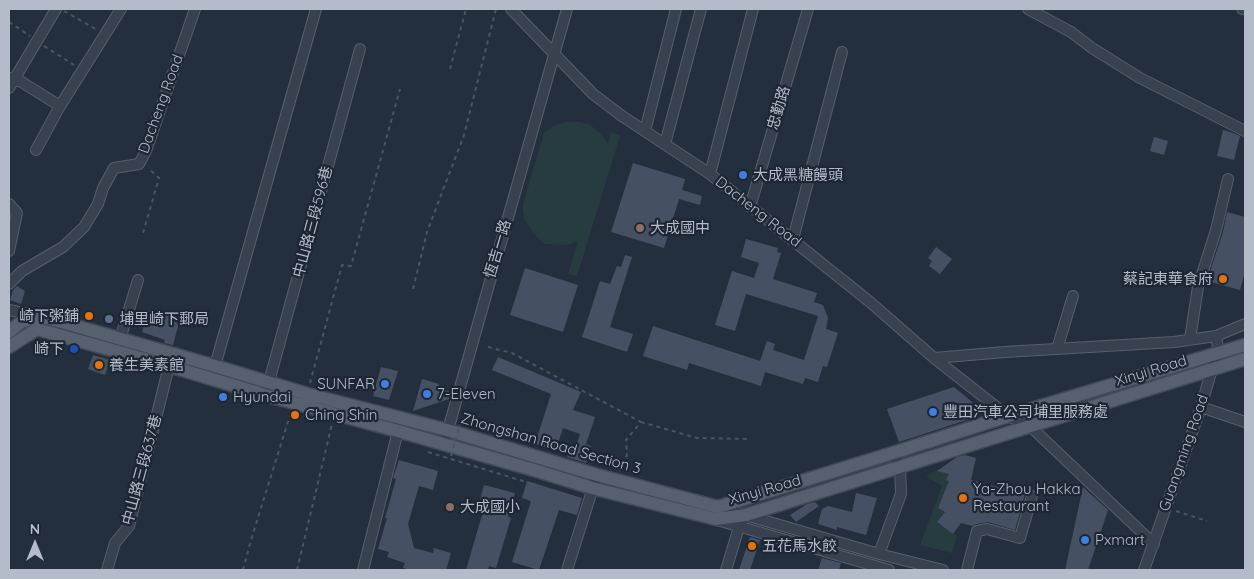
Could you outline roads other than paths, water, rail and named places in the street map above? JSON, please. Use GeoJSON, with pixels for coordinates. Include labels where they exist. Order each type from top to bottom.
{"type":"FeatureCollection","features":[{"type":"Feature","properties":{"kind":"main road","name":"Zhongshan Road Section 3"},"geometry":{"type":"LineString","coordinates":[[20,322],[34,318],[48,318],[215,366],[294,402],[592,488],[717,513]]}},
{"type":"Feature","properties":{"kind":"main road"},"geometry":{"type":"LineString","coordinates":[[9,332],[20,322]]}},
{"type":"Feature","properties":{"kind":"main road","name":"Zhongshan Road Section 3"},"geometry":{"type":"LineString","coordinates":[[38,329],[169,366],[267,389],[306,394],[447,430],[616,480],[717,513]]}},
{"type":"Feature","properties":{"kind":"main road"},"geometry":{"type":"LineString","coordinates":[[9,347],[38,329]]}},
{"type":"Feature","properties":{"kind":"main road","name":"Xinyi Road"},"geometry":{"type":"LineString","coordinates":[[717,513],[743,498],[1245,345]]}},
{"type":"Feature","properties":{"kind":"main road","name":"Xinyi Road"},"geometry":{"type":"LineString","coordinates":[[717,513],[746,514],[1245,359]]}},
{"type":"Feature","properties":{"kind":"street"},"geometry":{"type":"LineString","coordinates":[[10,82],[56,9]]}},
{"type":"Feature","properties":{"kind":"street"},"geometry":{"type":"LineString","coordinates":[[36,150],[60,106],[121,9]]}},
{"type":"Feature","properties":{"kind":"street","name":"Dacheng Road"},"geometry":{"type":"LineString","coordinates":[[9,284],[22,271],[63,247],[84,228],[98,204],[103,188],[114,168],[139,164],[146,151],[195,9]]}},
{"type":"Feature","properties":{"kind":"street"},"geometry":{"type":"LineString","coordinates":[[215,366],[316,9]]}},
{"type":"Feature","properties":{"kind":"street","name":"恆吉一路"},"geometry":{"type":"LineString","coordinates":[[444,444],[567,9]]}},
{"type":"Feature","properties":{"kind":"street"},"geometry":{"type":"LineString","coordinates":[[645,131],[676,9]]}},
{"type":"Feature","properties":{"kind":"street"},"geometry":{"type":"LineString","coordinates":[[665,144],[701,9]]}},
{"type":"Feature","properties":{"kind":"street"},"geometry":{"type":"LineString","coordinates":[[710,174],[754,9]]}},
{"type":"Feature","properties":{"kind":"street","name":"忠勤路"},"geometry":{"type":"LineString","coordinates":[[750,207],[808,9]]}},
{"type":"Feature","properties":{"kind":"street"},"geometry":{"type":"LineString","coordinates":[[1028,9],[1071,32],[1092,48],[1140,78],[1245,131]]}},
{"type":"Feature","properties":{"kind":"street","name":"Dacheng Road"},"geometry":{"type":"LineString","coordinates":[[513,10],[593,94],[622,116],[710,174],[870,302],[934,358],[1008,416],[1030,426],[1154,544]]}},
{"type":"Feature","properties":{"kind":"street","name":"中山路三段596巷"},"geometry":{"type":"LineString","coordinates":[[267,389],[360,49]]}},
{"type":"Feature","properties":{"kind":"street"},"geometry":{"type":"LineString","coordinates":[[793,239],[842,52]]}},
{"type":"Feature","properties":{"kind":"street"},"geometry":{"type":"LineString","coordinates":[[10,82],[20,81],[60,106]]}},
{"type":"Feature","properties":{"kind":"street"},"geometry":{"type":"LineString","coordinates":[[1190,339],[1198,287],[1216,230],[1228,179]]}},
{"type":"Feature","properties":{"kind":"street"},"geometry":{"type":"LineString","coordinates":[[9,204],[17,213],[9,251]]}},
{"type":"Feature","properties":{"kind":"street"},"geometry":{"type":"LineString","coordinates":[[120,339],[138,280]]}},
{"type":"Feature","properties":{"kind":"street"},"geometry":{"type":"LineString","coordinates":[[1057,349],[1072,296]]}},
{"type":"Feature","properties":{"kind":"street"},"geometry":{"type":"LineString","coordinates":[[9,310],[48,318]]}},
{"type":"Feature","properties":{"kind":"street"},"geometry":{"type":"LineString","coordinates":[[9,314],[20,322],[38,329]]}},
{"type":"Feature","properties":{"kind":"street"},"geometry":{"type":"LineString","coordinates":[[934,358],[1174,342],[1216,336],[1245,324]]}},
{"type":"Feature","properties":{"kind":"street"},"geometry":{"type":"LineString","coordinates":[[1216,336],[1219,353]]}},
{"type":"Feature","properties":{"kind":"street","name":"Guangming Road"},"geometry":{"type":"LineString","coordinates":[[1144,570],[1219,353]]}},
{"type":"Feature","properties":{"kind":"street","name":"中山路三段637巷"},"geometry":{"type":"LineString","coordinates":[[107,570],[115,543],[129,526],[169,366]]}},
{"type":"Feature","properties":{"kind":"street"},"geometry":{"type":"LineString","coordinates":[[1201,407],[1245,422]]}},
{"type":"Feature","properties":{"kind":"street"},"geometry":{"type":"LineString","coordinates":[[363,570],[398,431]]}},
{"type":"Feature","properties":{"kind":"street"},"geometry":{"type":"LineString","coordinates":[[879,554],[901,494],[900,466],[893,453]]}},
{"type":"Feature","properties":{"kind":"street"},"geometry":{"type":"LineString","coordinates":[[567,570],[597,475]]}},
{"type":"Feature","properties":{"kind":"street"},"geometry":{"type":"LineString","coordinates":[[967,570],[977,531],[987,529],[1020,538],[1032,496]]}},
{"type":"Feature","properties":{"kind":"street","name":"Zhongshan Road Section 3"},"geometry":{"type":"LineString","coordinates":[[717,513],[739,527],[888,570]]}},
{"type":"Feature","properties":{"kind":"street"},"geometry":{"type":"LineString","coordinates":[[726,570],[739,527],[746,514],[879,554],[943,570]]}},
{"type":"Feature","properties":{"kind":"street"},"geometry":{"type":"LineString","coordinates":[[879,554],[897,570]]}},
{"type":"Feature","properties":{"kind":"place","name":"大成黑糖饅頭"},"geometry":{"type":"Point","coordinates":[743,175]}},
{"type":"Feature","properties":{"kind":"place","name":"大成國中"},"geometry":{"type":"Point","coordinates":[640,228]}},
{"type":"Feature","properties":{"kind":"place","name":"蔡記東華食府"},"geometry":{"type":"Point","coordinates":[1223,279]}},
{"type":"Feature","properties":{"kind":"place","name":"崎下粥鋪"},"geometry":{"type":"Point","coordinates":[89,316]}},
{"type":"Feature","properties":{"kind":"place","name":"埔里崎下郵局"},"geometry":{"type":"Point","coordinates":[109,319]}},
{"type":"Feature","properties":{"kind":"place","name":"崎下"},"geometry":{"type":"Point","coordinates":[74,349]}},
{"type":"Feature","properties":{"kind":"place","name":"養生美素館"},"geometry":{"type":"Point","coordinates":[99,365]}},
{"type":"Feature","properties":{"kind":"place","name":"SUNFAR"},"geometry":{"type":"Point","coordinates":[385,384]}},
{"type":"Feature","properties":{"kind":"place","name":"7-Eleven"},"geometry":{"type":"Point","coordinates":[427,394]}},
{"type":"Feature","properties":{"kind":"place","name":"Hyundai"},"geometry":{"type":"Point","coordinates":[223,397]}},
{"type":"Feature","properties":{"kind":"place","name":"豐田汽車公司埔里服務處"},"geometry":{"type":"Point","coordinates":[933,412]}},
{"type":"Feature","properties":{"kind":"place","name":"Ching Shin"},"geometry":{"type":"Point","coordinates":[295,415]}},
{"type":"Feature","properties":{"kind":"place","name":"Ya-Zhou Hakka Restaurant"},"geometry":{"type":"Point","coordinates":[963,498]}},
{"type":"Feature","properties":{"kind":"place","name":"大成國小"},"geometry":{"type":"Point","coordinates":[450,507]}},
{"type":"Feature","properties":{"kind":"place","name":"Pxmart"},"geometry":{"type":"Point","coordinates":[1085,540]}},
{"type":"Feature","properties":{"kind":"place","name":"五花馬水餃"},"geometry":{"type":"Point","coordinates":[752,546]}}]}
